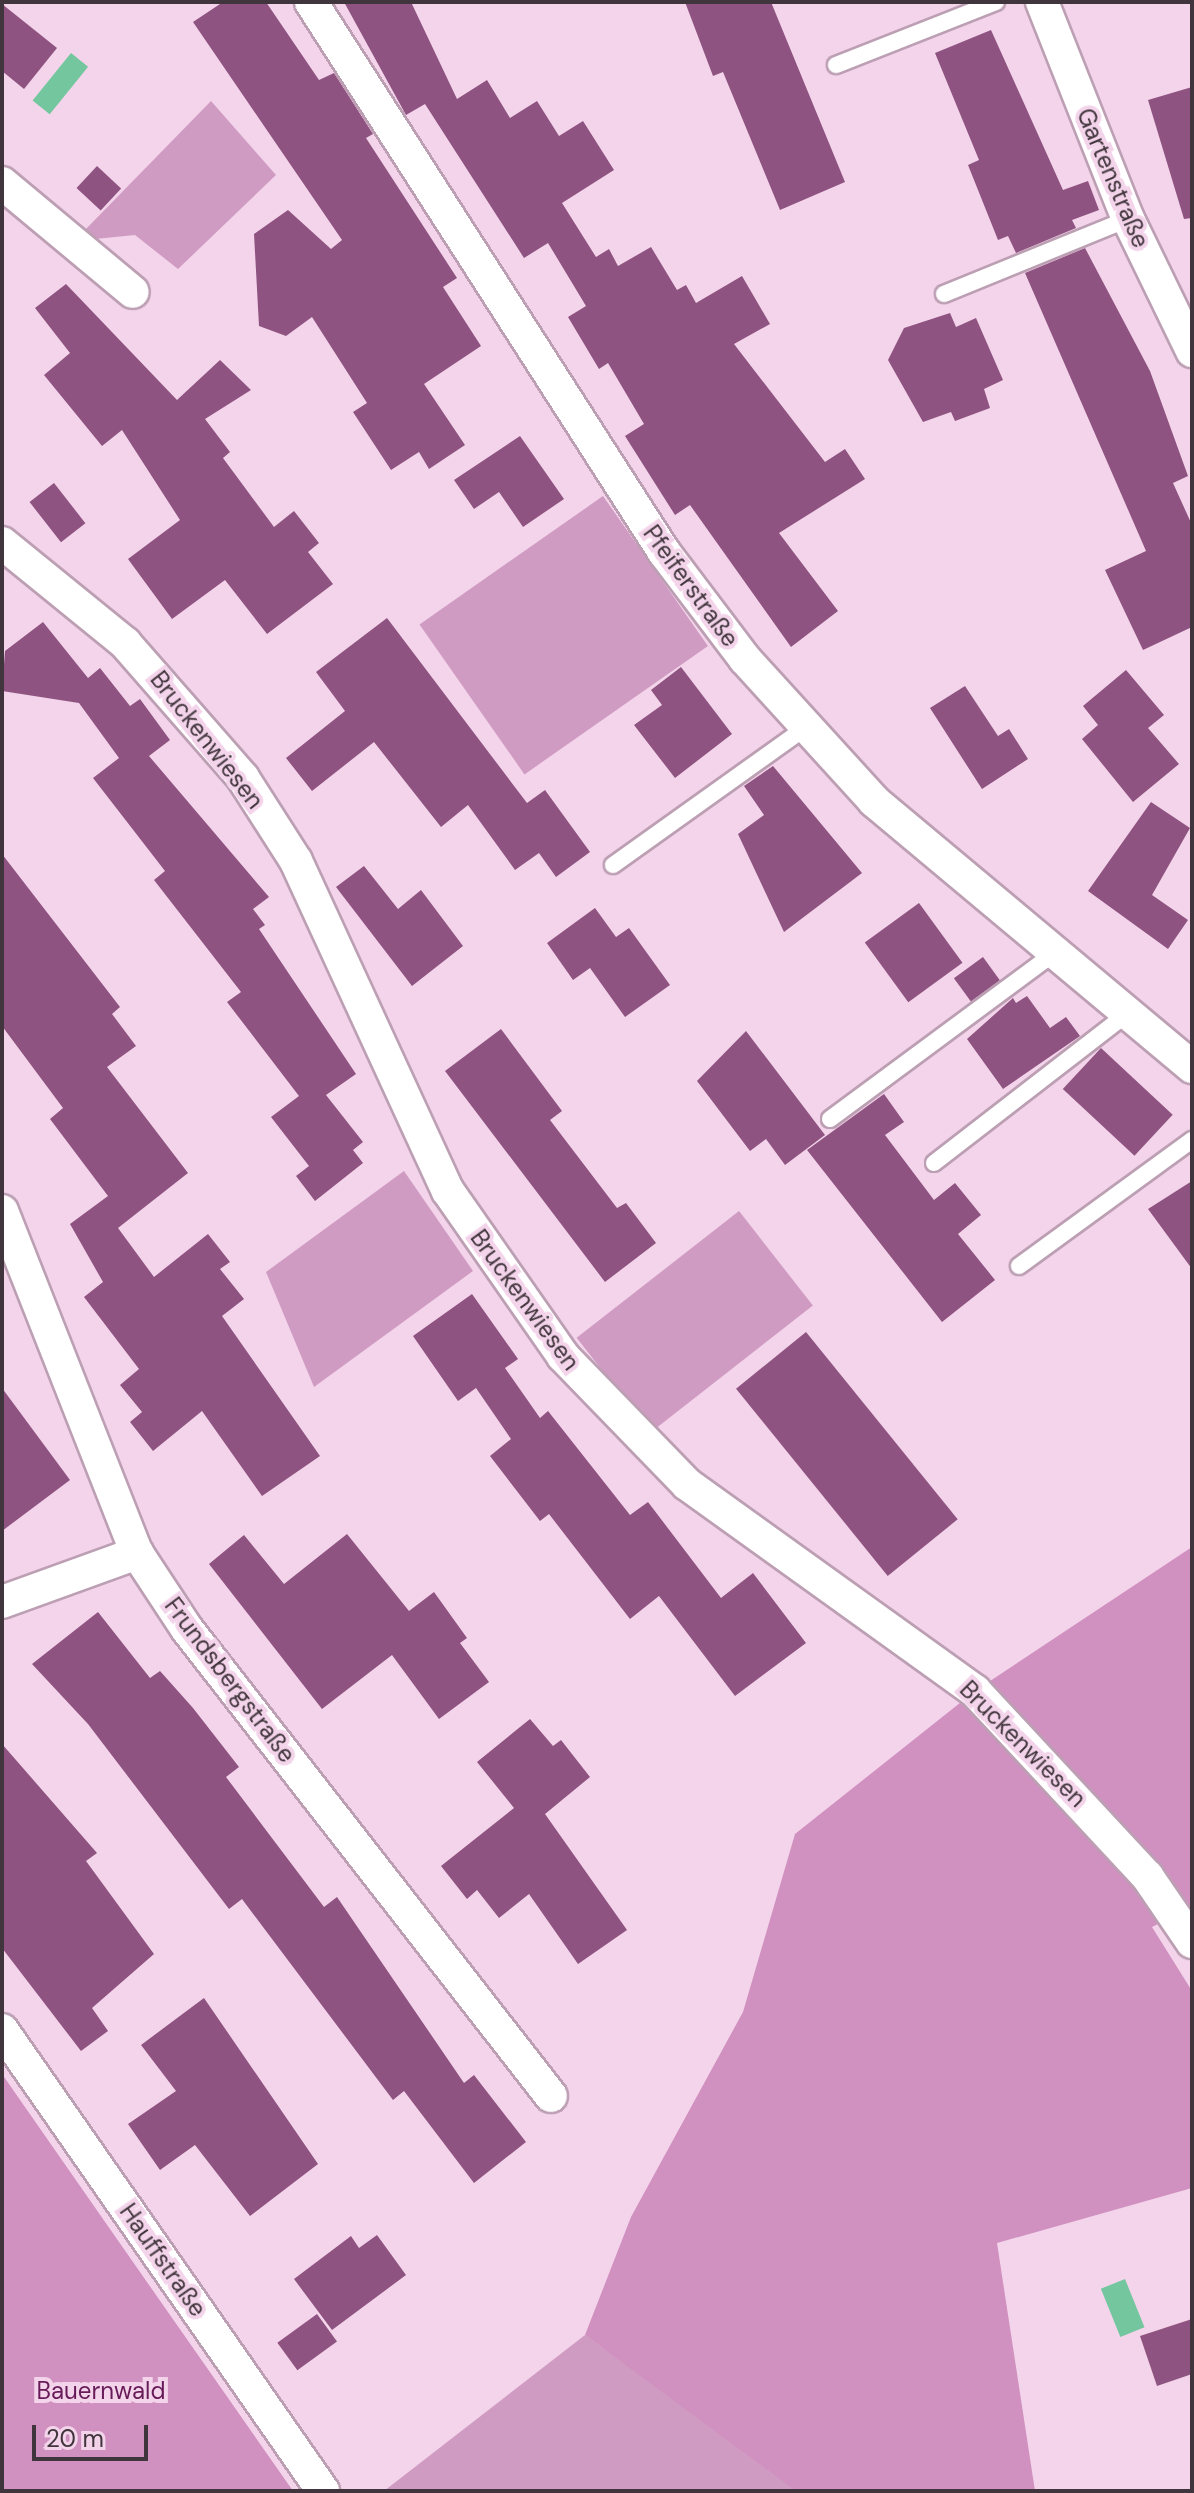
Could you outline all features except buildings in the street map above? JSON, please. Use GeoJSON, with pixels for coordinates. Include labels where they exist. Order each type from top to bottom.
{"type":"FeatureCollection","features":[{"type":"Feature","properties":{"kind":"street","name":"Pfeiferstraße"},"geometry":{"type":"LineString","coordinates":[[311,2],[664,552],[805,728],[874,801],[1192,1067]]}},
{"type":"Feature","properties":{"kind":"street","name":"Gartenstraße"},"geometry":{"type":"LineString","coordinates":[[1042,2],[1128,219],[1192,351]]}},
{"type":"Feature","properties":{"kind":"street"},"geometry":{"type":"LineString","coordinates":[[2,183],[133,292]]}},
{"type":"Feature","properties":{"kind":"street","name":"Bruckenwiesen"},"geometry":{"type":"LineString","coordinates":[[2,543],[125,643],[243,778],[296,861],[448,1191],[563,1356],[687,1484],[975,1691],[1147,1876],[1192,1942]]}},
{"type":"Feature","properties":{"kind":"street","name":"Frundsbergstraße"},"geometry":{"type":"LineString","coordinates":[[2,1211],[137,1553],[187,1629],[551,2096]]}},
{"type":"Feature","properties":{"kind":"street"},"geometry":{"type":"LineString","coordinates":[[2,1602],[137,1553]]}},
{"type":"Feature","properties":{"kind":"street","name":"Hauffstraße"},"geometry":{"type":"LineString","coordinates":[[2,2030],[323,2491]]}},
{"type":"Feature","properties":{"kind":"lane"},"geometry":{"type":"LineString","coordinates":[[836,65],[996,2]]}},
{"type":"Feature","properties":{"kind":"lane"},"geometry":{"type":"LineString","coordinates":[[944,294],[1128,219]]}},
{"type":"Feature","properties":{"kind":"lane"},"geometry":{"type":"LineString","coordinates":[[613,865],[805,728]]}},
{"type":"Feature","properties":{"kind":"lane"},"geometry":{"type":"LineString","coordinates":[[830,1119],[1056,952]]}},
{"type":"Feature","properties":{"kind":"lane"},"geometry":{"type":"LineString","coordinates":[[934,1163],[1128,1013]]}},
{"type":"Feature","properties":{"kind":"lane"},"geometry":{"type":"LineString","coordinates":[[1019,1266],[1192,1140]]}},
{"type":"Feature","properties":{"kind":"shaded area"},"geometry":{"type":"Polygon","coordinates":[[[71,53],[88,67],[50,114],[33,100],[71,53]]]}},
{"type":"Feature","properties":{"kind":"shaded area"},"geometry":{"type":"Polygon","coordinates":[[[211,101],[276,175],[178,269],[135,235],[95,239],[85,230],[211,101]]]}},
{"type":"Feature","properties":{"kind":"shaded area"},"geometry":{"type":"Polygon","coordinates":[[[603,496],[708,646],[524,774],[420,624],[603,496]]]}},
{"type":"Feature","properties":{"kind":"shaded area"},"geometry":{"type":"Polygon","coordinates":[[[404,1171],[473,1271],[314,1387],[266,1272],[404,1171]]]}},
{"type":"Feature","properties":{"kind":"shaded area"},"geometry":{"type":"Polygon","coordinates":[[[739,1211],[813,1306],[651,1432],[577,1338],[739,1211]]]}},
{"type":"Feature","properties":{"kind":"shaded area"},"geometry":{"type":"Polygon","coordinates":[[[1125,2279],[1144,2327],[1120,2337],[1101,2289],[1125,2279]]]}},
{"type":"Feature","properties":{"kind":"shaded area"},"geometry":{"type":"Polygon","coordinates":[[[585,2335],[794,2485],[796,2491],[384,2491],[585,2335]]]}},
{"type":"Feature","properties":{"kind":"green space"},"geometry":{"type":"Polygon","coordinates":[[[1192,1547],[1192,1907],[1152,1927],[1192,1991],[1192,2188],[997,2243],[1035,2491],[796,2491],[585,2335],[631,2217],[743,2012],[795,1834],[975,1691],[1192,1547]]]}},
{"type":"Feature","properties":{"kind":"green space","name":"Bauernwald"},"geometry":{"type":"Polygon","coordinates":[[[2,2074],[119,2242],[293,2491],[2,2491],[2,2074]]]}}]}
